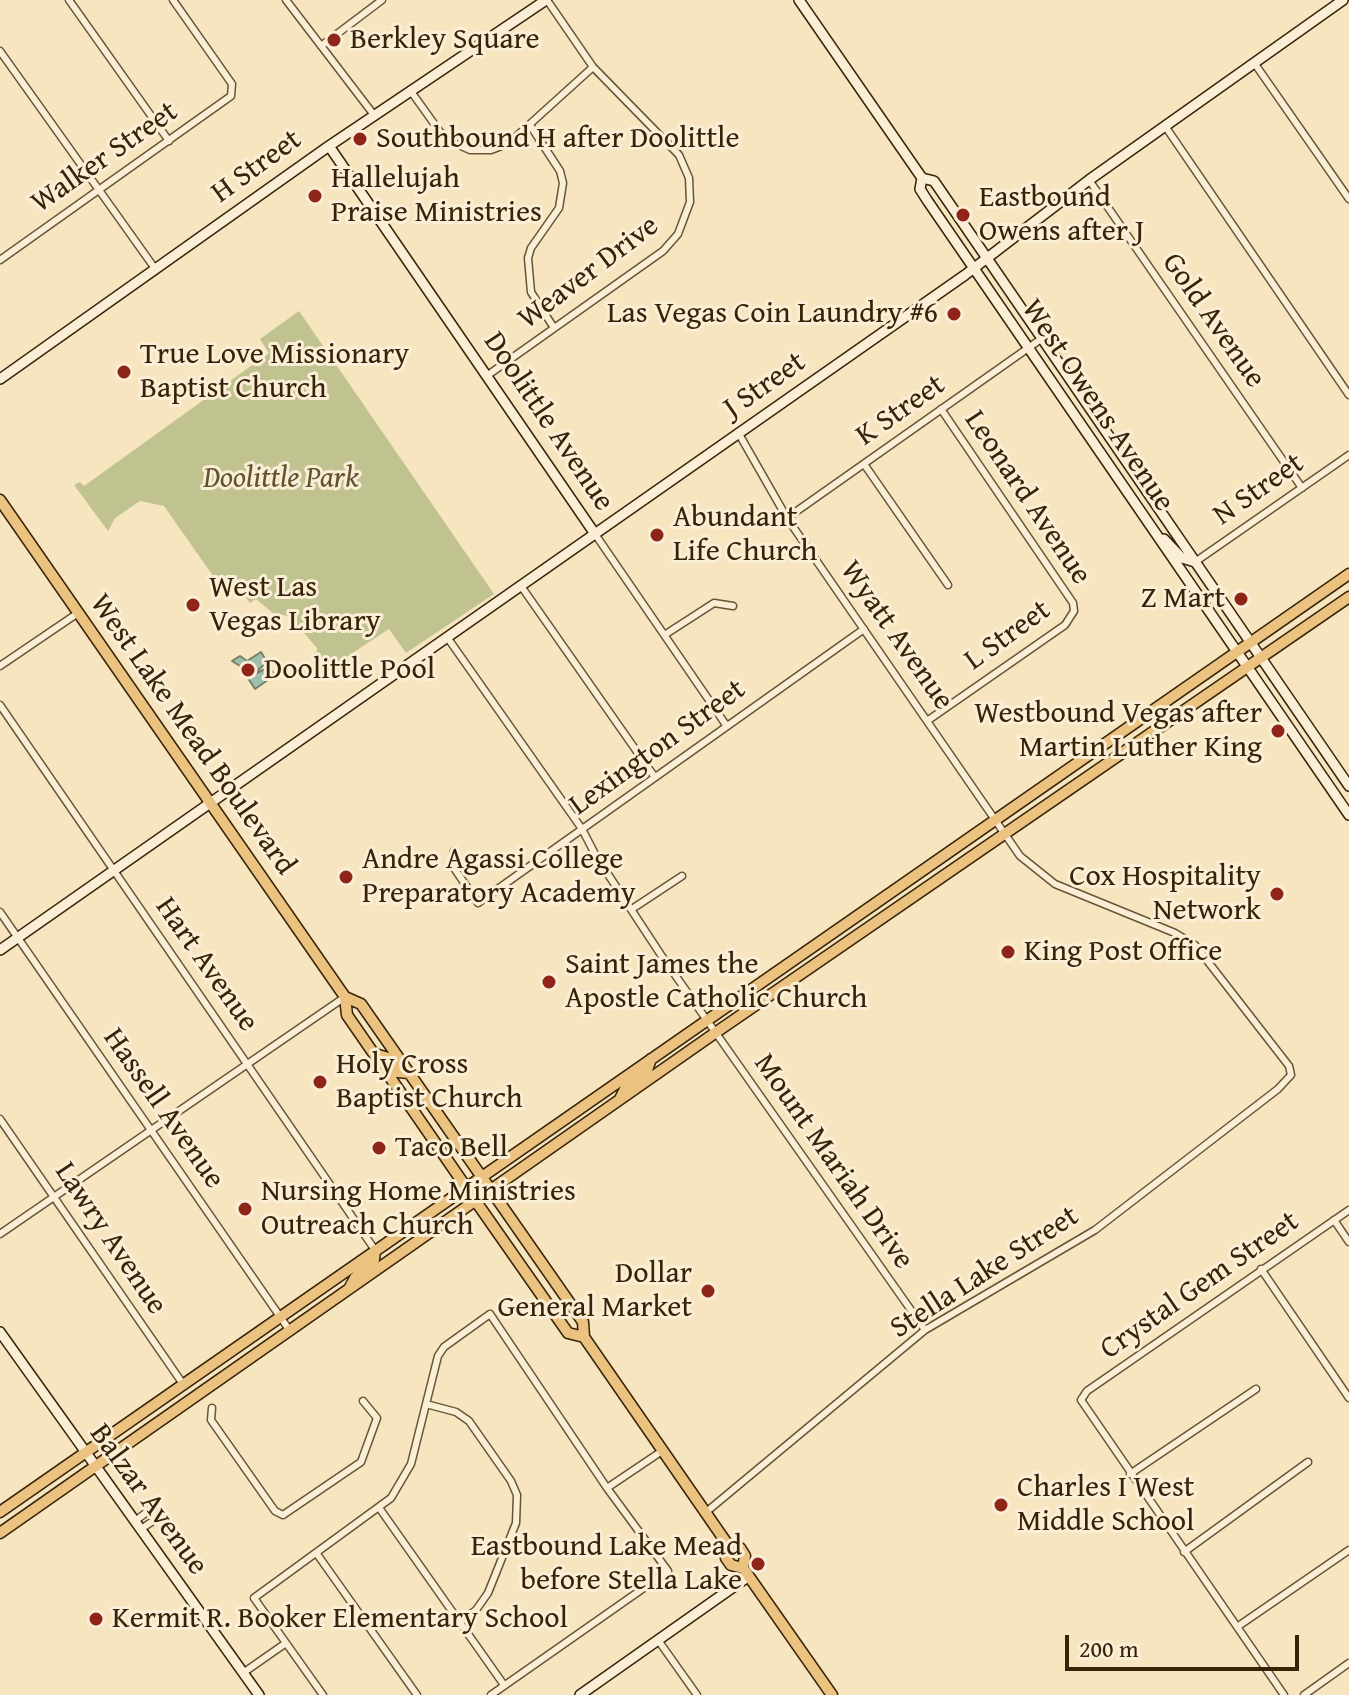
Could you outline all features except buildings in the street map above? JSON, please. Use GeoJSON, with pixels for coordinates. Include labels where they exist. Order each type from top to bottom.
{"type":"FeatureCollection","features":[{"type":"Feature","properties":{"kind":"main road","name":"West Lake Mead Boulevard"},"geometry":{"type":"LineString","coordinates":[[0,500],[345,997],[347,1015],[477,1203],[568,1333],[584,1337]]}},
{"type":"Feature","properties":{"kind":"main road"},"geometry":{"type":"LineString","coordinates":[[0,1533],[1005,834],[1255,651],[1349,574]]}},
{"type":"Feature","properties":{"kind":"main road"},"geometry":{"type":"LineString","coordinates":[[0,1512],[995,820],[1255,651],[1349,597]]}},
{"type":"Feature","properties":{"kind":"main road","name":"West Lake Mead Boulevard"},"geometry":{"type":"LineString","coordinates":[[345,997],[361,1004],[583,1322],[584,1337],[728,1545],[726,1558],[731,1565],[746,1572],[832,1695]]}},
{"type":"Feature","properties":{"kind":"main road"},"geometry":{"type":"LineString","coordinates":[[375,1054],[388,1058],[397,1072],[409,1073]]}},
{"type":"Feature","properties":{"kind":"main road"},"geometry":{"type":"LineString","coordinates":[[621,1101],[623,1091],[647,1070],[652,1058]]}},
{"type":"Feature","properties":{"kind":"main road"},"geometry":{"type":"LineString","coordinates":[[349,1291],[355,1278],[374,1260],[375,1250]]}},
{"type":"Feature","properties":{"kind":"street"},"geometry":{"type":"LineString","coordinates":[[69,0],[169,141]]}},
{"type":"Feature","properties":{"kind":"street","name":"Walker Street"},"geometry":{"type":"LineString","coordinates":[[0,260],[231,96],[233,90],[173,0]]}},
{"type":"Feature","properties":{"kind":"street"},"geometry":{"type":"LineString","coordinates":[[286,0],[374,115]]}},
{"type":"Feature","properties":{"kind":"street"},"geometry":{"type":"LineString","coordinates":[[321,46],[382,0]]}},
{"type":"Feature","properties":{"kind":"street","name":"Weaver Drive"},"geometry":{"type":"LineString","coordinates":[[488,375],[663,251],[678,234],[690,202],[689,178],[679,155],[593,67],[546,0]]}},
{"type":"Feature","properties":{"kind":"street","name":"H Street"},"geometry":{"type":"LineString","coordinates":[[0,379],[329,146],[546,0]]}},
{"type":"Feature","properties":{"kind":"street","name":"West Owens Avenue"},"geometry":{"type":"LineString","coordinates":[[799,0],[922,178],[934,181],[1349,786]]}},
{"type":"Feature","properties":{"kind":"street","name":"J Street"},"geometry":{"type":"LineString","coordinates":[[0,950],[974,268],[1089,180],[1343,0]]}},
{"type":"Feature","properties":{"kind":"street"},"geometry":{"type":"LineString","coordinates":[[0,51],[156,270]]}},
{"type":"Feature","properties":{"kind":"street"},"geometry":{"type":"LineString","coordinates":[[1255,64],[1349,199]]}},
{"type":"Feature","properties":{"kind":"street"},"geometry":{"type":"LineString","coordinates":[[410,90],[440,132],[470,150],[491,150],[509,143],[593,67]]}},
{"type":"Feature","properties":{"kind":"street"},"geometry":{"type":"LineString","coordinates":[[530,125],[560,171],[563,183],[559,208],[531,248],[528,258],[531,292],[554,328]]}},
{"type":"Feature","properties":{"kind":"street"},"geometry":{"type":"LineString","coordinates":[[1165,126],[1349,395]]}},
{"type":"Feature","properties":{"kind":"street","name":"Doolittle Avenue"},"geometry":{"type":"LineString","coordinates":[[329,146],[726,725]]}},
{"type":"Feature","properties":{"kind":"street","name":"West Owens Avenue"},"geometry":{"type":"LineString","coordinates":[[922,178],[920,189],[1349,815]]}},
{"type":"Feature","properties":{"kind":"street","name":"Gold Avenue"},"geometry":{"type":"LineString","coordinates":[[1089,180],[1302,488]]}},
{"type":"Feature","properties":{"kind":"street","name":"K Street"},"geometry":{"type":"LineString","coordinates":[[787,518],[1041,339]]}},
{"type":"Feature","properties":{"kind":"street","name":"Leonard Avenue"},"geometry":{"type":"LineString","coordinates":[[941,409],[1073,603],[1074,611]]}},
{"type":"Feature","properties":{"kind":"street","name":"Wyatt Avenue"},"geometry":{"type":"LineString","coordinates":[[739,434],[787,518],[995,820],[1036,872],[1055,884],[1175,933],[1195,945],[1289,1066],[1291,1075]]}},
{"type":"Feature","properties":{"kind":"street"},"geometry":{"type":"LineString","coordinates":[[1101,454],[1114,445]]}},
{"type":"Feature","properties":{"kind":"street","name":"N Street"},"geometry":{"type":"LineString","coordinates":[[1195,562],[1349,455]]}},
{"type":"Feature","properties":{"kind":"street"},"geometry":{"type":"LineString","coordinates":[[864,464],[948,585]]}},
{"type":"Feature","properties":{"kind":"street"},"geometry":{"type":"LineString","coordinates":[[1152,529],[1182,558],[1195,562]]}},
{"type":"Feature","properties":{"kind":"street"},"geometry":{"type":"LineString","coordinates":[[521,586],[654,776]]}},
{"type":"Feature","properties":{"kind":"street"},"geometry":{"type":"LineString","coordinates":[[666,634],[714,603],[733,606]]}},
{"type":"Feature","properties":{"kind":"street","name":"L Street"},"geometry":{"type":"LineString","coordinates":[[927,721],[1065,625],[1074,611]]}},
{"type":"Feature","properties":{"kind":"street"},"geometry":{"type":"LineString","coordinates":[[0,666],[78,613]]}},
{"type":"Feature","properties":{"kind":"street","name":"Lexington Street"},"geometry":{"type":"LineString","coordinates":[[454,851],[452,865],[478,903],[864,629]]}},
{"type":"Feature","properties":{"kind":"street","name":"Mount Mariah Drive"},"geometry":{"type":"LineString","coordinates":[[447,637],[582,829],[596,856],[706,1020],[925,1330]]}},
{"type":"Feature","properties":{"kind":"street","name":"Hart Avenue"},"geometry":{"type":"LineString","coordinates":[[0,705],[375,1250]]}},
{"type":"Feature","properties":{"kind":"street"},"geometry":{"type":"LineString","coordinates":[[632,909],[682,876]]}},
{"type":"Feature","properties":{"kind":"street","name":"Hassell Avenue"},"geometry":{"type":"LineString","coordinates":[[0,912],[290,1331]]}},
{"type":"Feature","properties":{"kind":"street"},"geometry":{"type":"LineString","coordinates":[[0,1234],[345,997]]}},
{"type":"Feature","properties":{"kind":"street","name":"Stella Lake Street"},"geometry":{"type":"LineString","coordinates":[[705,1513],[925,1330],[1095,1230],[1278,1089],[1291,1075]]}},
{"type":"Feature","properties":{"kind":"street","name":"Lawry Avenue"},"geometry":{"type":"LineString","coordinates":[[0,1119],[183,1384]]}},
{"type":"Feature","properties":{"kind":"street","name":"Crystal Gem Street"},"geometry":{"type":"LineString","coordinates":[[1130,1474],[1082,1402],[1087,1391],[1349,1210]]}},
{"type":"Feature","properties":{"kind":"street"},"geometry":{"type":"LineString","coordinates":[[1334,1220],[1349,1242]]}},
{"type":"Feature","properties":{"kind":"street"},"geometry":{"type":"LineString","coordinates":[[1261,1269],[1349,1398]]}},
{"type":"Feature","properties":{"kind":"street"},"geometry":{"type":"LineString","coordinates":[[323,1695],[254,1598],[380,1509],[405,1479],[438,1356],[444,1347],[490,1314],[607,1488],[668,1571],[491,1695]]}},
{"type":"Feature","properties":{"kind":"street","name":"Balzar Avenue"},"geometry":{"type":"LineString","coordinates":[[0,1332],[259,1695]]}},
{"type":"Feature","properties":{"kind":"street"},"geometry":{"type":"LineString","coordinates":[[1256,1389],[1130,1474],[1284,1695]]}},
{"type":"Feature","properties":{"kind":"street"},"geometry":{"type":"LineString","coordinates":[[212,1408],[211,1420],[275,1511],[283,1515],[361,1462],[377,1418],[363,1401]]}},
{"type":"Feature","properties":{"kind":"street"},"geometry":{"type":"LineString","coordinates":[[426,1404],[456,1412],[469,1421],[511,1481],[517,1495],[516,1523],[488,1593],[476,1610],[460,1622]]}},
{"type":"Feature","properties":{"kind":"street"},"geometry":{"type":"LineString","coordinates":[[607,1488],[662,1451]]}},
{"type":"Feature","properties":{"kind":"street"},"geometry":{"type":"LineString","coordinates":[[1184,1552],[1308,1462]]}},
{"type":"Feature","properties":{"kind":"street"},"geometry":{"type":"LineString","coordinates":[[138,1525],[155,1506]]}},
{"type":"Feature","properties":{"kind":"street"},"geometry":{"type":"LineString","coordinates":[[380,1509],[504,1685]]}},
{"type":"Feature","properties":{"kind":"street"},"geometry":{"type":"LineString","coordinates":[[138,1525],[162,1515]]}},
{"type":"Feature","properties":{"kind":"street"},"geometry":{"type":"LineString","coordinates":[[1237,1627],[1349,1550]]}},
{"type":"Feature","properties":{"kind":"street"},"geometry":{"type":"LineString","coordinates":[[317,1554],[417,1695]]}},
{"type":"Feature","properties":{"kind":"street"},"geometry":{"type":"LineString","coordinates":[[584,1694],[746,1572]]}},
{"type":"Feature","properties":{"kind":"street"},"geometry":{"type":"LineString","coordinates":[[658,1640],[697,1695]]}},
{"type":"Feature","properties":{"kind":"street"},"geometry":{"type":"LineString","coordinates":[[243,1673],[286,1643]]}},
{"type":"Feature","properties":{"kind":"street"},"geometry":{"type":"LineString","coordinates":[[1304,1695],[1349,1663]]}},
{"type":"Feature","properties":{"kind":"green space","name":"Doolittle Park"},"geometry":{"type":"Polygon","coordinates":[[[299,311],[494,594],[406,653],[389,629],[333,666],[322,665],[316,659],[317,648],[289,616],[274,614],[256,599],[250,603],[230,576],[224,580],[226,582],[218,583],[164,506],[140,501],[115,518],[108,531],[74,485],[80,482],[84,486],[269,353],[260,339],[299,311]]]}},
{"type":"Feature","properties":{"kind":"shaded area","name":"Doolittle Pool"},"geometry":{"type":"Polygon","coordinates":[[[261,652],[267,662],[253,675],[269,667],[275,675],[255,689],[240,666],[232,661],[240,656],[247,661],[261,652]]]}},
{"type":"Feature","properties":{"kind":"place","name":"Berkley Square"},"geometry":{"type":"Point","coordinates":[334,40]}},
{"type":"Feature","properties":{"kind":"place","name":"Southbound H after Doolittle"},"geometry":{"type":"Point","coordinates":[360,139]}},
{"type":"Feature","properties":{"kind":"place","name":"Hallelujah Praise Ministries"},"geometry":{"type":"Point","coordinates":[315,196]}},
{"type":"Feature","properties":{"kind":"place","name":"Eastbound Owens after J"},"geometry":{"type":"Point","coordinates":[963,215]}},
{"type":"Feature","properties":{"kind":"place","name":"Las Vegas Coin Laundry #6"},"geometry":{"type":"Point","coordinates":[954,314]}},
{"type":"Feature","properties":{"kind":"place","name":"True Love Missionary Baptist Church"},"geometry":{"type":"Point","coordinates":[124,372]}},
{"type":"Feature","properties":{"kind":"place","name":"Abundant Life Church"},"geometry":{"type":"Point","coordinates":[657,535]}},
{"type":"Feature","properties":{"kind":"place","name":"Z Mart"},"geometry":{"type":"Point","coordinates":[1241,599]}},
{"type":"Feature","properties":{"kind":"place","name":"West Las Vegas Library"},"geometry":{"type":"Point","coordinates":[193,605]}},
{"type":"Feature","properties":{"kind":"place","name":"Doolittle Pool"},"geometry":{"type":"Point","coordinates":[248,670]}},
{"type":"Feature","properties":{"kind":"place","name":"Westbound Vegas after Martin Luther King"},"geometry":{"type":"Point","coordinates":[1278,731]}},
{"type":"Feature","properties":{"kind":"place","name":"Andre Agassi College Preparatory Academy"},"geometry":{"type":"Point","coordinates":[346,877]}},
{"type":"Feature","properties":{"kind":"place","name":"Cox Hospitality Network"},"geometry":{"type":"Point","coordinates":[1277,894]}},
{"type":"Feature","properties":{"kind":"place","name":"King Post Office"},"geometry":{"type":"Point","coordinates":[1008,952]}},
{"type":"Feature","properties":{"kind":"place","name":"Saint James the Apostle Catholic Church"},"geometry":{"type":"Point","coordinates":[549,982]}},
{"type":"Feature","properties":{"kind":"place","name":"Holy Cross Baptist Church"},"geometry":{"type":"Point","coordinates":[320,1082]}},
{"type":"Feature","properties":{"kind":"place","name":"Taco Bell"},"geometry":{"type":"Point","coordinates":[379,1148]}},
{"type":"Feature","properties":{"kind":"place","name":"Nursing Home Ministries Outreach Church"},"geometry":{"type":"Point","coordinates":[245,1209]}},
{"type":"Feature","properties":{"kind":"place","name":"Dollar General Market"},"geometry":{"type":"Point","coordinates":[708,1291]}},
{"type":"Feature","properties":{"kind":"place","name":"Charles I West Middle School"},"geometry":{"type":"Point","coordinates":[1001,1505]}},
{"type":"Feature","properties":{"kind":"place","name":"Eastbound Lake Mead before Stella Lake"},"geometry":{"type":"Point","coordinates":[758,1564]}},
{"type":"Feature","properties":{"kind":"place","name":"Kermit R. Booker Elementary School"},"geometry":{"type":"Point","coordinates":[96,1619]}}]}
